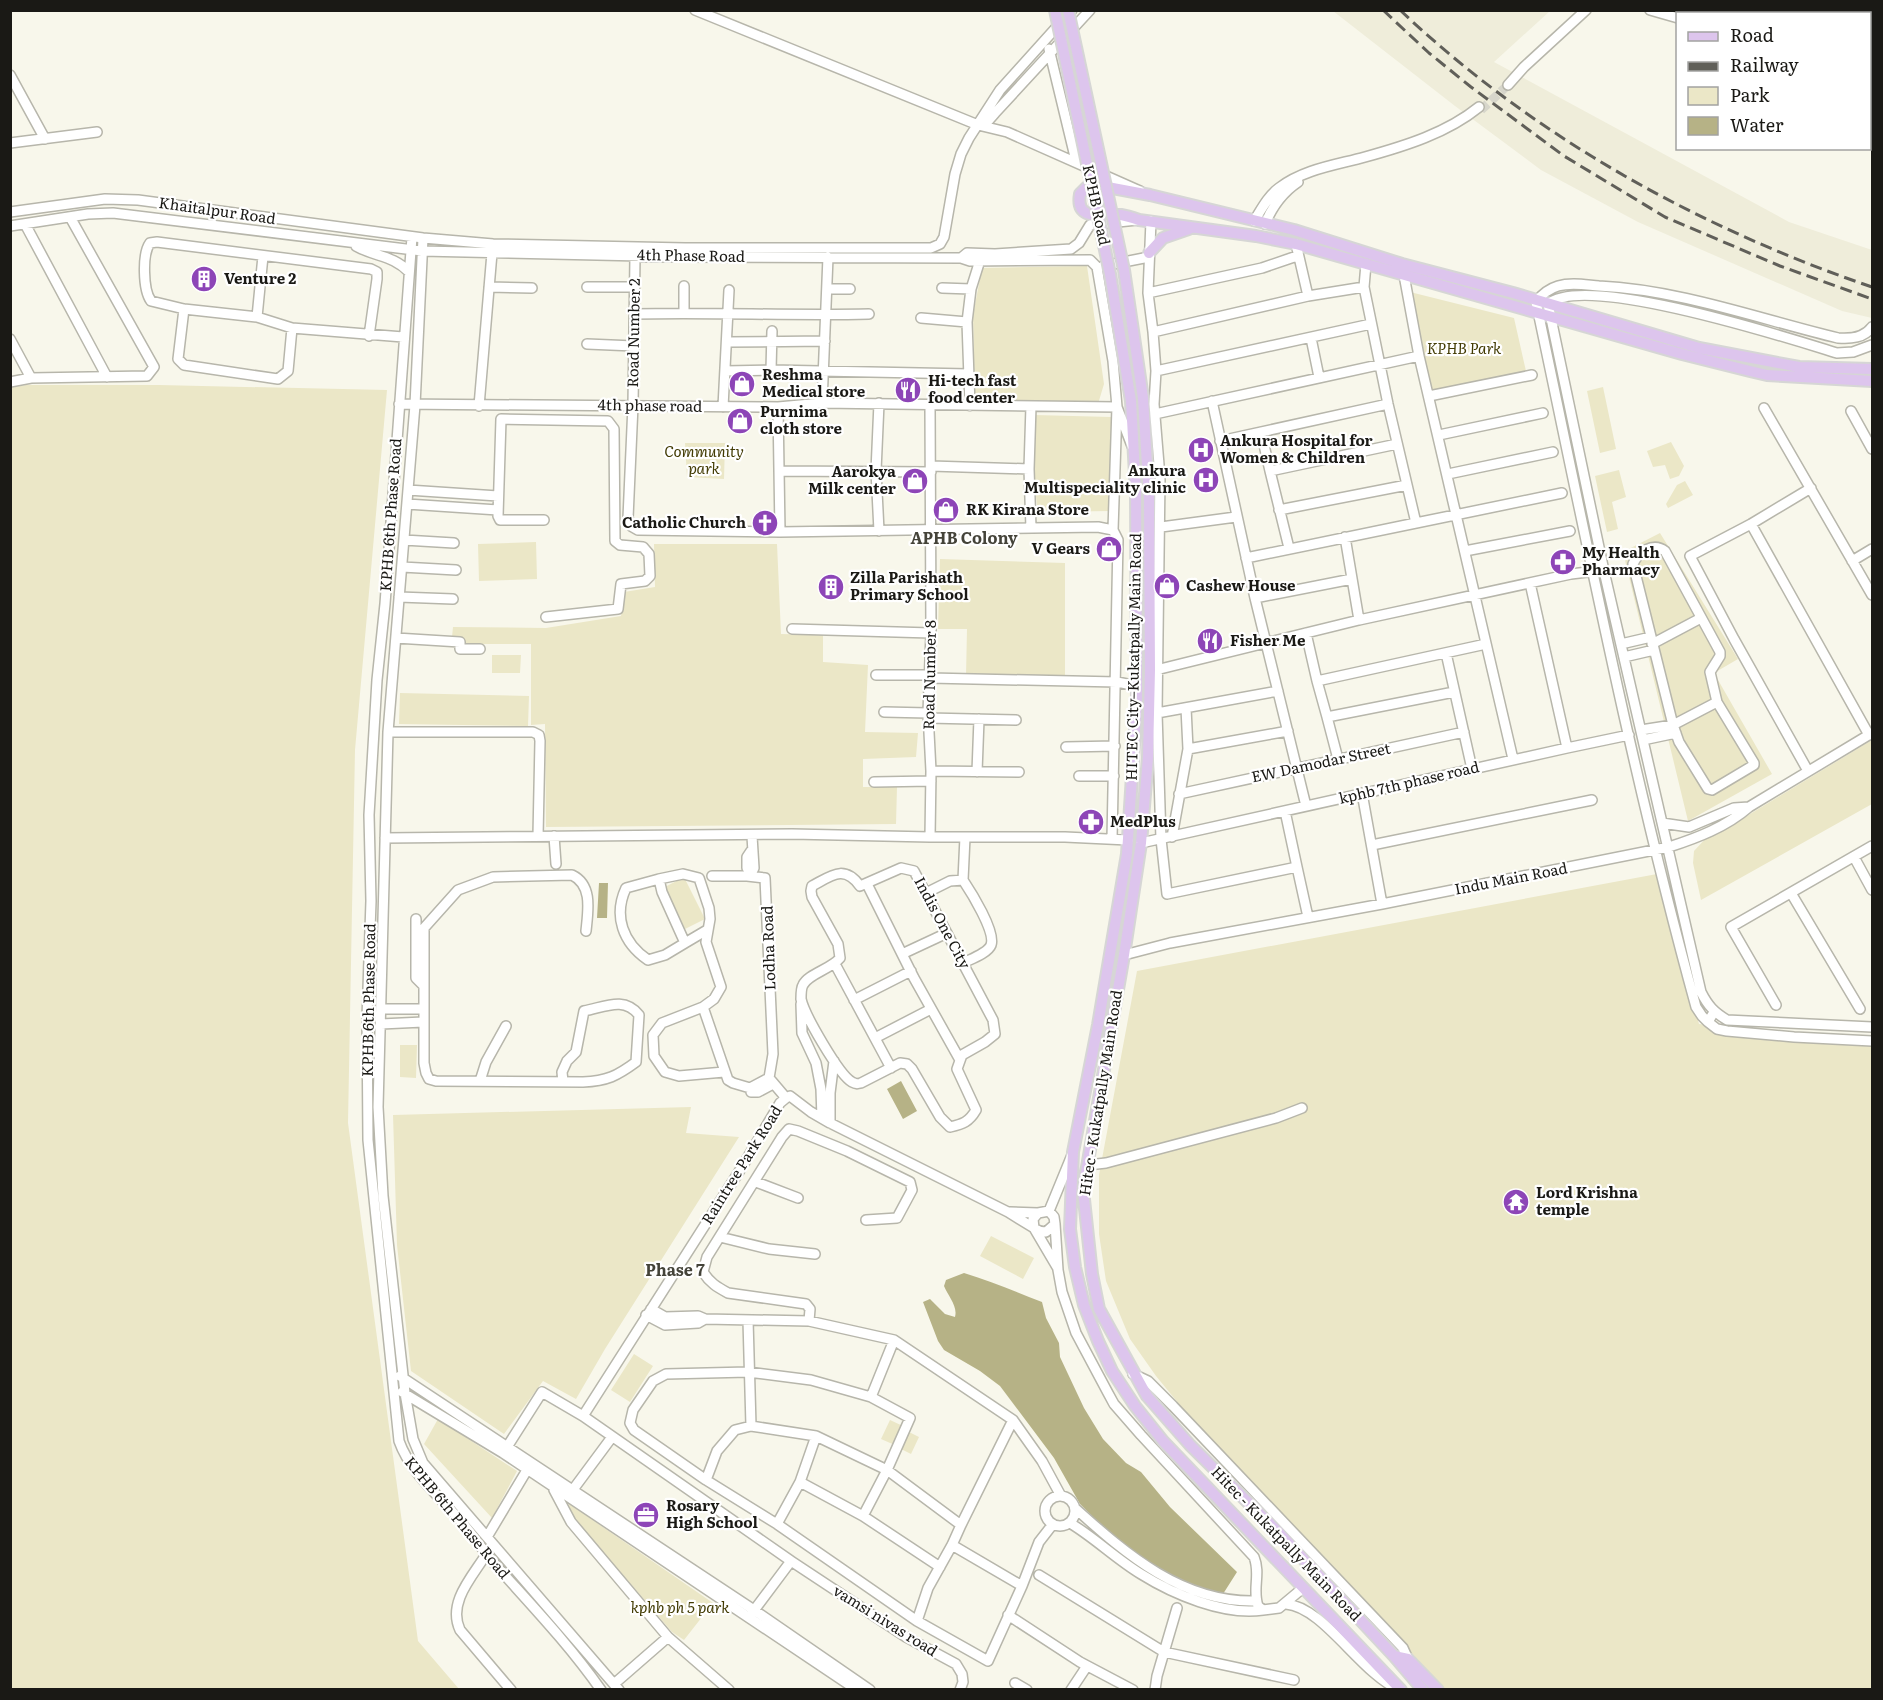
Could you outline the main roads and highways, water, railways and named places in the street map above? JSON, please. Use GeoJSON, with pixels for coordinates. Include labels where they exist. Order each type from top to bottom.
{"type":"FeatureCollection","features":[{"type":"Feature","properties":{"kind":"main road","name":"KPHB Road"},"geometry":{"type":"LineString","coordinates":[[1055,10],[1110,274],[1131,401]]}},
{"type":"Feature","properties":{"kind":"main road","name":"KPHB Road"},"geometry":{"type":"LineString","coordinates":[[1070,10],[1124,270],[1143,398]]}},
{"type":"Feature","properties":{"kind":"main road"},"geometry":{"type":"LineString","coordinates":[[1872,369],[1799,367],[1699,348],[1543,309],[1404,275],[1296,244],[1256,236],[1139,220],[1122,215],[1094,215],[1086,213],[1079,205],[1080,194],[1087,187],[1102,186],[1150,195],[1294,230],[1402,264],[1513,293],[1543,309],[1682,354],[1767,375],[1872,381]]}},
{"type":"Feature","properties":{"kind":"main road"},"geometry":{"type":"LineString","coordinates":[[1149,255],[1163,238],[1195,227]]}},
{"type":"Feature","properties":{"kind":"main road","name":"Hitec - Kukatpally Main Road"},"geometry":{"type":"LineString","coordinates":[[1143,398],[1155,670],[1141,843],[1083,1190],[1092,1274],[1099,1309],[1147,1396],[1190,1445],[1279,1533],[1394,1656],[1407,1664]]}},
{"type":"Feature","properties":{"kind":"main road","name":"HITEC City–Kukatpally Main Road"},"geometry":{"type":"LineString","coordinates":[[1131,401],[1135,454],[1137,686],[1128,840],[1098,1026],[1073,1152],[1070,1229],[1075,1267],[1084,1305],[1112,1371],[1135,1406],[1163,1440],[1313,1598]]}},
{"type":"Feature","properties":{"kind":"main road","name":"Hitec - Kukatpally Main Road"},"geometry":{"type":"LineString","coordinates":[[1313,1598],[1400,1689]]}},
{"type":"Feature","properties":{"kind":"main road"},"geometry":{"type":"LineString","coordinates":[[1407,1664],[1423,1689]]}},
{"type":"Feature","properties":{"kind":"main road"},"geometry":{"type":"LineString","coordinates":[[1407,1664],[1438,1689]]}},
{"type":"Feature","properties":{"kind":"water"},"geometry":{"type":"Polygon","coordinates":[[[599,883],[608,883],[607,918],[597,918],[599,883]]]}},
{"type":"Feature","properties":{"kind":"water"},"geometry":{"type":"Polygon","coordinates":[[[901,1081],[917,1111],[903,1119],[887,1089],[901,1081]]]}},
{"type":"Feature","properties":{"kind":"water"},"geometry":{"type":"Polygon","coordinates":[[[964,1273],[1042,1302],[1046,1318],[1059,1343],[1060,1357],[1084,1408],[1103,1439],[1126,1463],[1141,1472],[1170,1507],[1237,1572],[1223,1594],[1193,1586],[1163,1572],[1141,1558],[1103,1527],[1080,1504],[1054,1458],[1000,1386],[980,1371],[944,1350],[938,1341],[923,1302],[930,1299],[945,1314],[955,1317],[954,1305],[944,1286],[946,1280],[964,1273]]]}},
{"type":"Feature","properties":{"kind":"tunnel"},"geometry":{"type":"LineString","coordinates":[[1481,110],[1508,85]]}},
{"type":"Feature","properties":{"kind":"railway"},"geometry":{"type":"LineString","coordinates":[[1383,10],[1429,53],[1471,87],[1564,156],[1665,217],[1780,266],[1872,299]]}},
{"type":"Feature","properties":{"kind":"railway"},"geometry":{"type":"LineString","coordinates":[[1400,10],[1506,99],[1621,174],[1744,237],[1872,287]]}},
{"type":"Feature","properties":{"kind":"place","name":"Venture 2"},"geometry":{"type":"Point","coordinates":[204,279]}},
{"type":"Feature","properties":{"kind":"place","name":"Reshma Medical store"},"geometry":{"type":"Point","coordinates":[742,384]}},
{"type":"Feature","properties":{"kind":"place","name":"Hi-tech fast food center"},"geometry":{"type":"Point","coordinates":[908,390]}},
{"type":"Feature","properties":{"kind":"place","name":"Purnima cloth store"},"geometry":{"type":"Point","coordinates":[740,421]}},
{"type":"Feature","properties":{"kind":"place","name":"Ankura Hospital for Women & Children"},"geometry":{"type":"Point","coordinates":[1201,450]}},
{"type":"Feature","properties":{"kind":"place","name":"Ankura Multispeciality clinic"},"geometry":{"type":"Point","coordinates":[1206,480]}},
{"type":"Feature","properties":{"kind":"place","name":"Aarokya Milk center"},"geometry":{"type":"Point","coordinates":[915,481]}},
{"type":"Feature","properties":{"kind":"place","name":"RK Kirana Store"},"geometry":{"type":"Point","coordinates":[946,510]}},
{"type":"Feature","properties":{"kind":"place","name":"Catholic Church"},"geometry":{"type":"Point","coordinates":[765,523]}},
{"type":"Feature","properties":{"kind":"place","name":"V Gears"},"geometry":{"type":"Point","coordinates":[1109,549]}},
{"type":"Feature","properties":{"kind":"place","name":"My Health Pharmacy"},"geometry":{"type":"Point","coordinates":[1563,562]}},
{"type":"Feature","properties":{"kind":"place","name":"Cashew House"},"geometry":{"type":"Point","coordinates":[1167,586]}},
{"type":"Feature","properties":{"kind":"place","name":"Zilla Parishath Primary School"},"geometry":{"type":"Point","coordinates":[831,587]}},
{"type":"Feature","properties":{"kind":"place","name":"Fisher Me"},"geometry":{"type":"Point","coordinates":[1210,641]}},
{"type":"Feature","properties":{"kind":"place","name":"MedPlus"},"geometry":{"type":"Point","coordinates":[1091,822]}},
{"type":"Feature","properties":{"kind":"place","name":"Lord Krishna temple"},"geometry":{"type":"Point","coordinates":[1516,1202]}},
{"type":"Feature","properties":{"kind":"place","name":"Rosary High School"},"geometry":{"type":"Point","coordinates":[646,1515]}},
{"type":"Feature","properties":{"kind":"district","name":"APHB Colony"},"geometry":{"type":"Point","coordinates":[964,538]}},
{"type":"Feature","properties":{"kind":"district","name":"Phase 7"},"geometry":{"type":"Point","coordinates":[675,1270]}},
{"type":"Feature","properties":{"kind":"park label","name":"KPHB Park"},"geometry":{"type":"Point","coordinates":[1464,349]}},
{"type":"Feature","properties":{"kind":"park label","name":"Community park"},"geometry":{"type":"Point","coordinates":[704,460]}},
{"type":"Feature","properties":{"kind":"park label","name":"kphb ph 5 park"},"geometry":{"type":"Point","coordinates":[680,1608]}}]}
